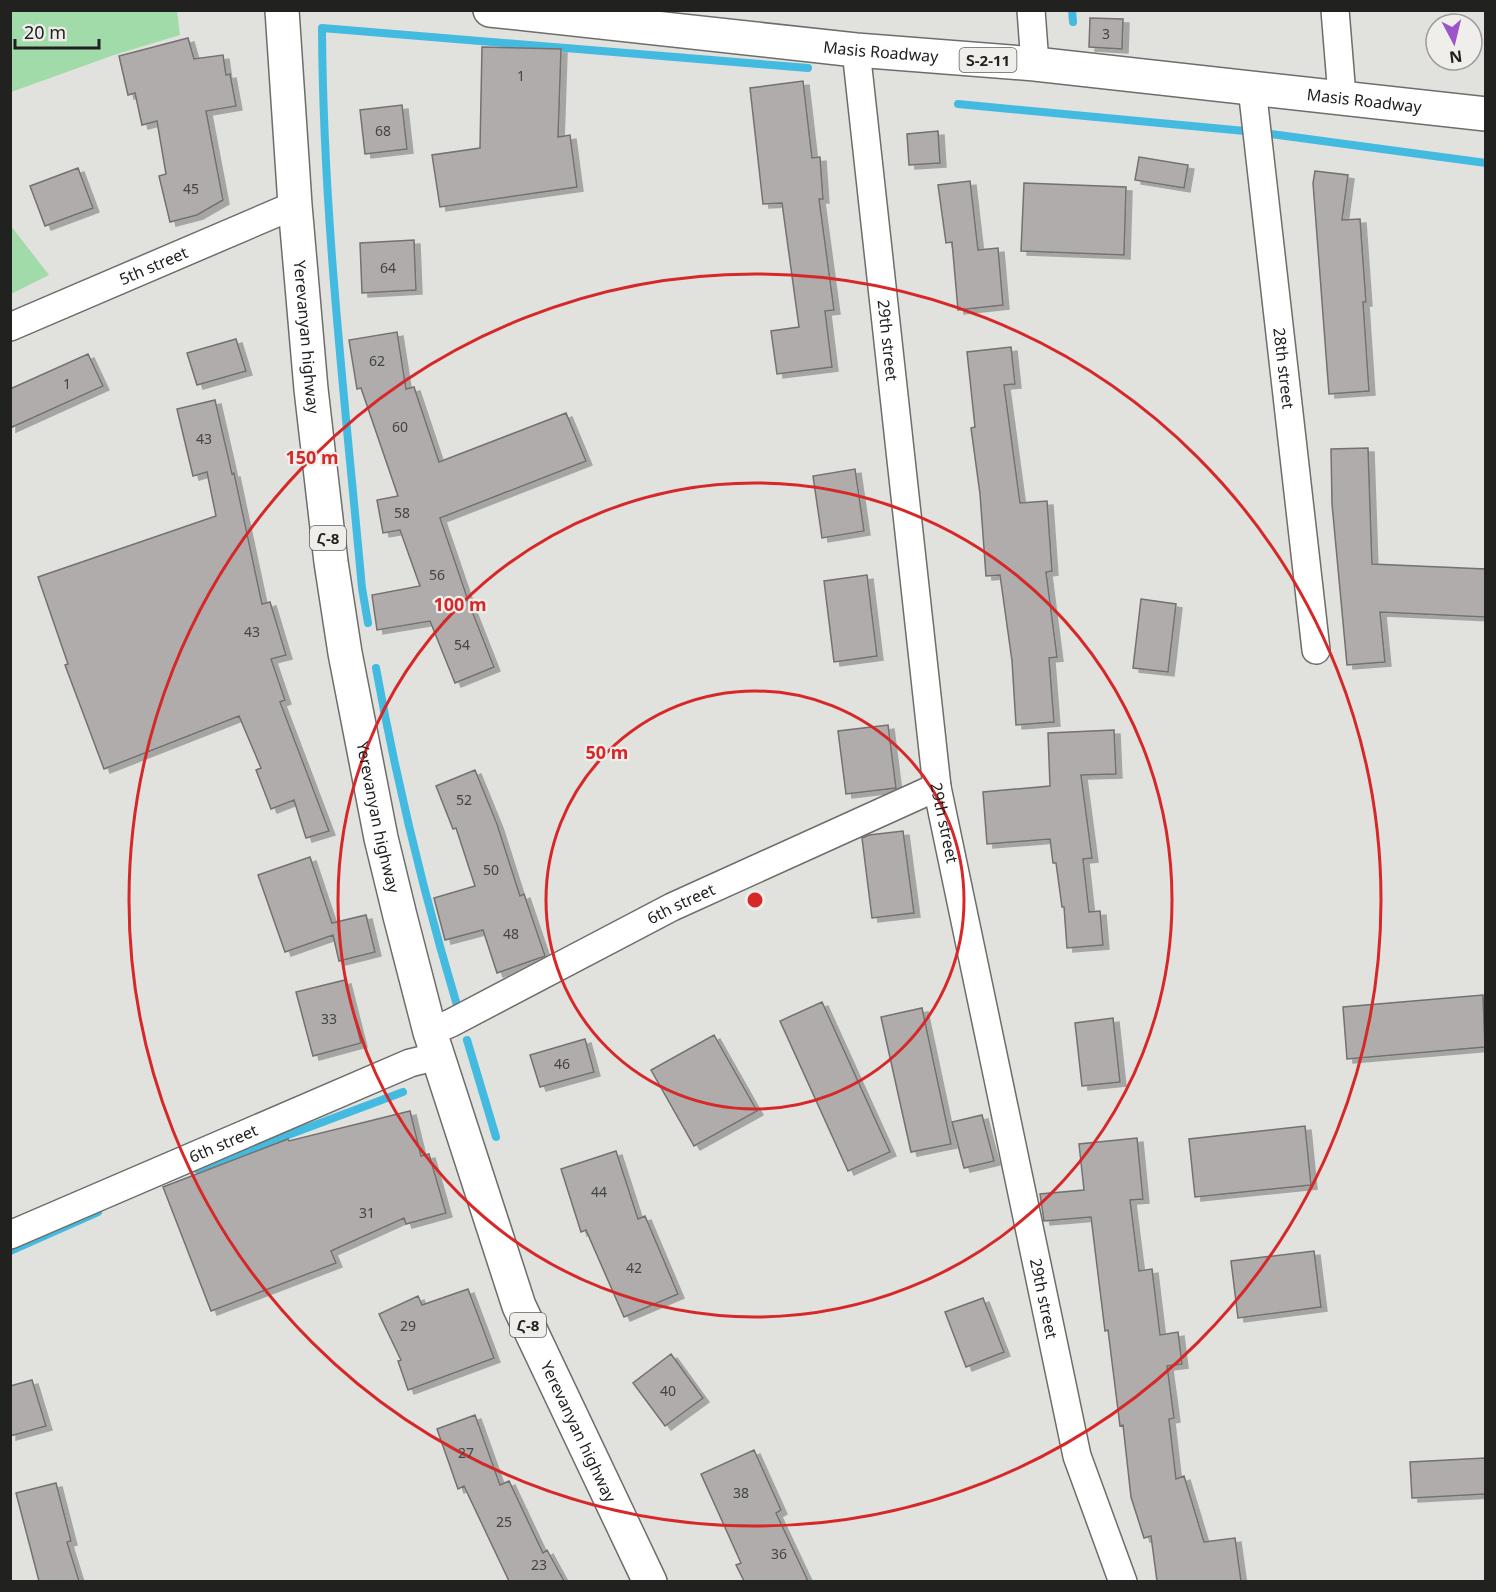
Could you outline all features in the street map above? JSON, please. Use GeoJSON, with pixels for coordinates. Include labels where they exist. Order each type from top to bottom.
{"type":"FeatureCollection","features":[{"type":"Feature","properties":{"kind":"main road","name":"Yerevanyan highway"},"geometry":{"type":"LineString","coordinates":[[282,10],[295,205],[311,389],[331,562],[345,654],[381,838],[434,1044],[519,1306],[650,1581]]}},
{"type":"Feature","properties":{"kind":"main road","name":"Masis Roadway"},"geometry":{"type":"LineString","coordinates":[[490,10],[856,50],[1035,64],[1342,96],[1485,114]]}},
{"type":"Feature","properties":{"kind":"street"},"geometry":{"type":"LineString","coordinates":[[1031,10],[1035,64]]}},
{"type":"Feature","properties":{"kind":"street"},"geometry":{"type":"LineString","coordinates":[[1335,10],[1342,96]]}},
{"type":"Feature","properties":{"kind":"street","name":"29th street"},"geometry":{"type":"LineString","coordinates":[[856,50],[937,787],[1077,1456],[1124,1581]]}},
{"type":"Feature","properties":{"kind":"street","name":"28th street"},"geometry":{"type":"LineString","coordinates":[[1252,88],[1316,650]]}},
{"type":"Feature","properties":{"kind":"street","name":"5th street"},"geometry":{"type":"LineString","coordinates":[[10,327],[295,205]]}},
{"type":"Feature","properties":{"kind":"street","name":"6th street"},"geometry":{"type":"LineString","coordinates":[[10,1235],[410,1063],[434,1044],[672,907],[937,787]]}},
{"type":"Feature","properties":{"kind":"green space"},"geometry":{"type":"Polygon","coordinates":[[[11,10],[177,11],[180,35],[114,55],[11,92],[11,10]]]}},
{"type":"Feature","properties":{"kind":"green space"},"geometry":{"type":"Polygon","coordinates":[[[11,226],[49,275],[11,294],[11,226]]]}},
{"type":"Feature","properties":{"kind":"building"},"geometry":{"type":"Polygon","coordinates":[[[1090,18],[1123,19],[1122,49],[1089,47],[1090,18]]]}},
{"type":"Feature","properties":{"kind":"building"},"geometry":{"type":"Polygon","coordinates":[[[188,38],[194,59],[223,55],[226,75],[230,74],[236,106],[206,111],[223,200],[197,215],[170,222],[159,176],[166,174],[157,121],[142,125],[135,93],[128,95],[119,56],[188,38]]]}},
{"type":"Feature","properties":{"kind":"building"},"geometry":{"type":"Polygon","coordinates":[[[482,47],[561,49],[558,137],[570,135],[577,187],[440,207],[432,155],[480,148],[482,47]]]}},
{"type":"Feature","properties":{"kind":"building"},"geometry":{"type":"Polygon","coordinates":[[[803,81],[812,158],[820,157],[823,199],[819,199],[834,310],[825,311],[832,367],[777,374],[771,331],[799,327],[782,203],[763,204],[750,88],[803,81]]]}},
{"type":"Feature","properties":{"kind":"building"},"geometry":{"type":"Polygon","coordinates":[[[402,105],[407,149],[365,154],[360,110],[402,105]]]}},
{"type":"Feature","properties":{"kind":"building"},"geometry":{"type":"Polygon","coordinates":[[[938,131],[940,163],[909,165],[907,134],[938,131]]]}},
{"type":"Feature","properties":{"kind":"building"},"geometry":{"type":"Polygon","coordinates":[[[1139,157],[1188,165],[1184,188],[1135,180],[1139,157]]]}},
{"type":"Feature","properties":{"kind":"building"},"geometry":{"type":"Polygon","coordinates":[[[78,168],[93,208],[45,226],[30,186],[78,168]]]}},
{"type":"Feature","properties":{"kind":"building"},"geometry":{"type":"Polygon","coordinates":[[[1315,171],[1348,175],[1342,220],[1360,219],[1369,391],[1329,394],[1313,183],[1315,171]]]}},
{"type":"Feature","properties":{"kind":"building"},"geometry":{"type":"Polygon","coordinates":[[[970,181],[978,250],[998,248],[1003,305],[958,310],[952,242],[946,243],[938,185],[970,181]]]}},
{"type":"Feature","properties":{"kind":"building"},"geometry":{"type":"Polygon","coordinates":[[[1024,183],[1126,187],[1124,255],[1021,251],[1024,183]]]}},
{"type":"Feature","properties":{"kind":"building"},"geometry":{"type":"Polygon","coordinates":[[[414,240],[416,290],[362,293],[360,243],[414,240]]]}},
{"type":"Feature","properties":{"kind":"building"},"geometry":{"type":"Polygon","coordinates":[[[397,332],[406,389],[414,387],[439,462],[566,413],[586,461],[440,518],[494,667],[455,683],[430,621],[377,630],[372,595],[420,586],[400,530],[383,533],[377,500],[398,496],[361,388],[357,389],[349,340],[397,332]]]}},
{"type":"Feature","properties":{"kind":"building"},"geometry":{"type":"Polygon","coordinates":[[[236,339],[246,371],[197,385],[187,353],[236,339]]]}},
{"type":"Feature","properties":{"kind":"building"},"geometry":{"type":"Polygon","coordinates":[[[1011,347],[1015,384],[1004,385],[1020,503],[1047,501],[1052,571],[1046,572],[1057,657],[1049,658],[1054,722],[1016,725],[1012,661],[1000,575],[986,576],[980,494],[971,428],[975,427],[967,352],[1011,347]]]}},
{"type":"Feature","properties":{"kind":"building"},"geometry":{"type":"Polygon","coordinates":[[[88,354],[103,386],[10,428],[10,389],[88,354]]]}},
{"type":"Feature","properties":{"kind":"building"},"geometry":{"type":"Polygon","coordinates":[[[215,400],[232,474],[234,473],[262,604],[270,602],[286,655],[271,659],[285,700],[280,702],[329,831],[306,838],[294,800],[271,809],[256,770],[261,768],[239,716],[104,769],[65,665],[68,664],[38,577],[216,516],[207,472],[193,476],[177,409],[215,400]]]}},
{"type":"Feature","properties":{"kind":"building"},"geometry":{"type":"Polygon","coordinates":[[[1368,448],[1372,564],[1485,569],[1485,617],[1380,612],[1385,662],[1347,665],[1332,504],[1331,449],[1368,448]]]}},
{"type":"Feature","properties":{"kind":"building"},"geometry":{"type":"Polygon","coordinates":[[[855,469],[864,531],[822,538],[813,476],[855,469]]]}},
{"type":"Feature","properties":{"kind":"building"},"geometry":{"type":"Polygon","coordinates":[[[867,575],[877,656],[834,662],[824,581],[867,575]]]}},
{"type":"Feature","properties":{"kind":"building"},"geometry":{"type":"Polygon","coordinates":[[[1141,599],[1176,604],[1168,672],[1133,668],[1141,599]]]}},
{"type":"Feature","properties":{"kind":"building"},"geometry":{"type":"Polygon","coordinates":[[[888,725],[896,788],[846,794],[838,731],[888,725]]]}},
{"type":"Feature","properties":{"kind":"building"},"geometry":{"type":"Polygon","coordinates":[[[1114,730],[1116,774],[1081,775],[1092,858],[1083,859],[1089,912],[1100,911],[1103,945],[1067,948],[1064,907],[1062,907],[1050,839],[987,844],[983,792],[1050,786],[1048,733],[1114,730]]]}},
{"type":"Feature","properties":{"kind":"building"},"geometry":{"type":"Polygon","coordinates":[[[475,770],[497,824],[520,896],[524,894],[545,956],[497,973],[483,930],[445,940],[434,898],[475,886],[456,828],[453,829],[436,786],[475,770]]]}},
{"type":"Feature","properties":{"kind":"building"},"geometry":{"type":"Polygon","coordinates":[[[903,831],[914,913],[872,918],[862,838],[903,831]]]}},
{"type":"Feature","properties":{"kind":"building"},"geometry":{"type":"Polygon","coordinates":[[[310,857],[332,923],[366,915],[375,952],[339,961],[333,935],[285,952],[258,875],[310,857]]]}},
{"type":"Feature","properties":{"kind":"building"},"geometry":{"type":"Polygon","coordinates":[[[345,980],[361,1043],[313,1056],[296,992],[345,980]]]}},
{"type":"Feature","properties":{"kind":"building"},"geometry":{"type":"Polygon","coordinates":[[[1483,995],[1485,1047],[1347,1059],[1343,1007],[1483,995]]]}},
{"type":"Feature","properties":{"kind":"building"},"geometry":{"type":"Polygon","coordinates":[[[822,1002],[890,1152],[848,1171],[780,1021],[822,1002]]]}},
{"type":"Feature","properties":{"kind":"building"},"geometry":{"type":"Polygon","coordinates":[[[922,1008],[951,1144],[911,1152],[881,1017],[922,1008]]]}},
{"type":"Feature","properties":{"kind":"building"},"geometry":{"type":"Polygon","coordinates":[[[1113,1018],[1120,1082],[1082,1086],[1075,1023],[1113,1018]]]}},
{"type":"Feature","properties":{"kind":"building"},"geometry":{"type":"Polygon","coordinates":[[[714,1035],[757,1111],[694,1146],[651,1070],[714,1035]]]}},
{"type":"Feature","properties":{"kind":"building"},"geometry":{"type":"Polygon","coordinates":[[[585,1039],[594,1072],[540,1087],[530,1055],[585,1039]]]}},
{"type":"Feature","properties":{"kind":"building"},"geometry":{"type":"Polygon","coordinates":[[[410,1111],[421,1156],[429,1154],[446,1213],[406,1224],[404,1218],[331,1251],[336,1263],[211,1311],[163,1187],[288,1139],[289,1141],[410,1111]]]}},
{"type":"Feature","properties":{"kind":"building"},"geometry":{"type":"Polygon","coordinates":[[[982,1115],[994,1161],[964,1168],[952,1122],[982,1115]]]}},
{"type":"Feature","properties":{"kind":"building"},"geometry":{"type":"Polygon","coordinates":[[[1305,1126],[1311,1185],[1195,1197],[1189,1139],[1305,1126]]]}},
{"type":"Feature","properties":{"kind":"building"},"geometry":{"type":"Polygon","coordinates":[[[1137,1138],[1143,1199],[1130,1200],[1139,1271],[1152,1269],[1160,1335],[1178,1332],[1182,1364],[1167,1366],[1174,1418],[1169,1419],[1176,1479],[1184,1476],[1204,1542],[1235,1538],[1241,1581],[1157,1581],[1151,1536],[1144,1538],[1131,1497],[1123,1425],[1120,1426],[1108,1330],[1105,1331],[1091,1217],[1044,1221],[1040,1194],[1084,1190],[1079,1144],[1137,1138]]]}},
{"type":"Feature","properties":{"kind":"building"},"geometry":{"type":"Polygon","coordinates":[[[616,1151],[638,1219],[645,1216],[678,1294],[624,1317],[586,1230],[581,1232],[561,1169],[616,1151]]]}},
{"type":"Feature","properties":{"kind":"building"},"geometry":{"type":"Polygon","coordinates":[[[1314,1251],[1321,1307],[1238,1318],[1231,1261],[1314,1251]]]}},
{"type":"Feature","properties":{"kind":"building"},"geometry":{"type":"Polygon","coordinates":[[[468,1289],[494,1358],[408,1390],[398,1361],[401,1360],[379,1314],[418,1296],[422,1305],[468,1289]]]}},
{"type":"Feature","properties":{"kind":"building"},"geometry":{"type":"Polygon","coordinates":[[[983,1298],[1004,1352],[966,1367],[945,1312],[983,1298]]]}},
{"type":"Feature","properties":{"kind":"building"},"geometry":{"type":"Polygon","coordinates":[[[671,1354],[703,1398],[665,1426],[633,1383],[671,1354]]]}},
{"type":"Feature","properties":{"kind":"building"},"geometry":{"type":"Polygon","coordinates":[[[32,1380],[46,1426],[10,1436],[10,1386],[32,1380]]]}},
{"type":"Feature","properties":{"kind":"building"},"geometry":{"type":"Polygon","coordinates":[[[475,1415],[500,1485],[509,1481],[543,1553],[547,1550],[564,1581],[509,1581],[464,1486],[458,1489],[437,1429],[475,1415]]]}},
{"type":"Feature","properties":{"kind":"building"},"geometry":{"type":"Polygon","coordinates":[[[754,1450],[781,1510],[776,1513],[808,1581],[744,1581],[736,1565],[741,1563],[701,1474],[754,1450]]]}},
{"type":"Feature","properties":{"kind":"building"},"geometry":{"type":"Polygon","coordinates":[[[1485,1458],[1485,1494],[1412,1498],[1410,1462],[1485,1458]]]}},
{"type":"Feature","properties":{"kind":"building"},"geometry":{"type":"Polygon","coordinates":[[[56,1483],[71,1541],[67,1542],[79,1581],[39,1581],[16,1493],[56,1483]]]}},
{"type":"Feature","properties":{"kind":"waterway"},"geometry":{"type":"LineString","coordinates":[[1072,10],[1073,22]]}},
{"type":"Feature","properties":{"kind":"waterway"},"geometry":{"type":"LineString","coordinates":[[368,623],[362,588],[336,308],[326,168],[322,28],[808,68]]}},
{"type":"Feature","properties":{"kind":"waterway"},"geometry":{"type":"LineString","coordinates":[[958,104],[1245,131]]}},
{"type":"Feature","properties":{"kind":"waterway"},"geometry":{"type":"LineString","coordinates":[[1271,134],[1486,163]]}},
{"type":"Feature","properties":{"kind":"waterway"},"geometry":{"type":"LineString","coordinates":[[376,668],[413,841],[459,1012]]}},
{"type":"Feature","properties":{"kind":"waterway"},"geometry":{"type":"LineString","coordinates":[[467,1040],[496,1137]]}},
{"type":"Feature","properties":{"kind":"waterway"},"geometry":{"type":"LineString","coordinates":[[197,1169],[403,1092]]}},
{"type":"Feature","properties":{"kind":"waterway"},"geometry":{"type":"LineString","coordinates":[[10,1251],[98,1212]]}}]}
